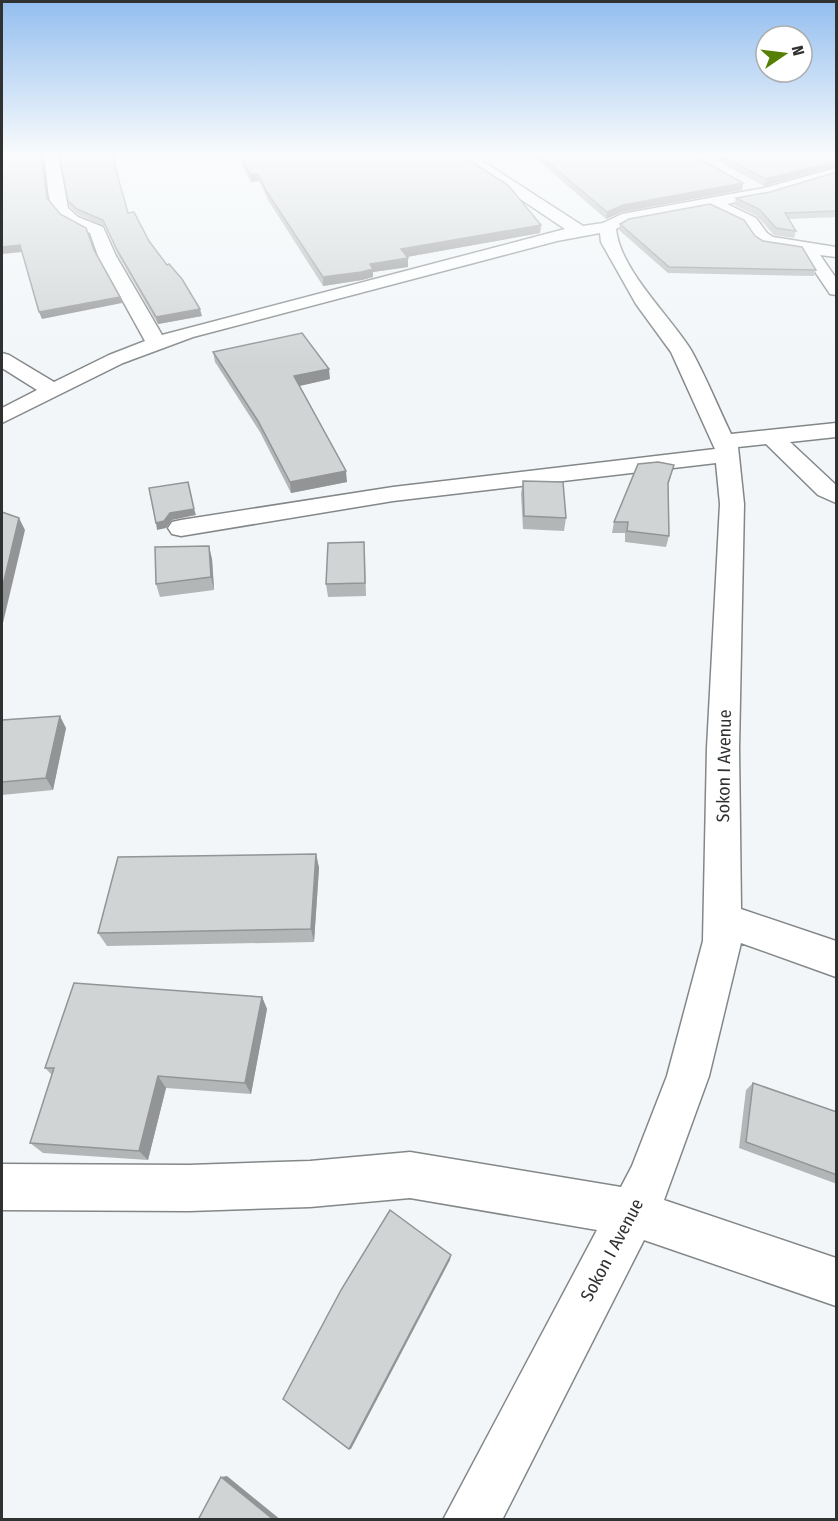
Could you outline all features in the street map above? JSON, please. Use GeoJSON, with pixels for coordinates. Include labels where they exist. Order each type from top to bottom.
{"type":"FeatureCollection","features":[{"type":"Feature","properties":{"kind":"street"},"geometry":{"type":"LineString","coordinates":[[84,225],[97,230],[107,256],[156,343]]}},
{"type":"Feature","properties":{"kind":"street"},"geometry":{"type":"LineString","coordinates":[[587,225],[594,229]]}},
{"type":"Feature","properties":{"kind":"street"},"geometry":{"type":"LineString","coordinates":[[2,416],[52,390],[156,343],[186,333],[605,225]]}},
{"type":"Feature","properties":{"kind":"street"},"geometry":{"type":"LineString","coordinates":[[753,225],[761,237],[808,249],[837,252]]}},
{"type":"Feature","properties":{"kind":"street","name":"Sokon I Avenue"},"geometry":{"type":"LineString","coordinates":[[471,1520],[650,1179],[688,1076],[722,941],[723,748],[732,504],[724,449],[681,351],[645,304],[609,242],[594,229]]}},
{"type":"Feature","properties":{"kind":"street"},"geometry":{"type":"LineString","coordinates":[[808,249],[837,290]]}},
{"type":"Feature","properties":{"kind":"street"},"geometry":{"type":"LineString","coordinates":[[2,359],[52,390]]}},
{"type":"Feature","properties":{"kind":"street"},"geometry":{"type":"LineString","coordinates":[[181,528],[393,494],[724,449],[773,438],[837,430]]}},
{"type":"Feature","properties":{"kind":"street"},"geometry":{"type":"LineString","coordinates":[[773,438],[827,490],[837,496]]}},
{"type":"Feature","properties":{"kind":"street"},"geometry":{"type":"LineString","coordinates":[[722,919],[837,959]]}},
{"type":"Feature","properties":{"kind":"street"},"geometry":{"type":"LineString","coordinates":[[2,1188],[277,1185],[410,1175],[631,1212],[837,1282]]}},
{"type":"Feature","properties":{"kind":"building"},"geometry":{"type":"Polygon","coordinates":[[[2,225],[80,225],[86,228],[94,250],[120,297],[39,312],[20,245],[2,247],[2,225]]]}},
{"type":"Feature","properties":{"kind":"building"},"geometry":{"type":"Polygon","coordinates":[[[105,225],[141,225],[149,241],[167,265],[169,264],[182,279],[200,309],[156,317],[105,225]]]}},
{"type":"Feature","properties":{"kind":"building"},"geometry":{"type":"Polygon","coordinates":[[[289,225],[541,225],[401,249],[408,258],[370,264],[373,269],[361,272],[323,277],[289,225]]]}},
{"type":"Feature","properties":{"kind":"building"},"geometry":{"type":"Polygon","coordinates":[[[621,225],[747,225],[755,236],[763,241],[802,247],[816,270],[669,267],[621,225]]]}},
{"type":"Feature","properties":{"kind":"building"},"geometry":{"type":"Polygon","coordinates":[[[773,225],[792,225],[796,231],[776,228],[773,225]]]}},
{"type":"Feature","properties":{"kind":"building"},"geometry":{"type":"Polygon","coordinates":[[[302,333],[329,369],[294,376],[346,471],[290,482],[258,421],[213,352],[302,333]]]}},
{"type":"Feature","properties":{"kind":"building"},"geometry":{"type":"Polygon","coordinates":[[[658,462],[674,465],[668,483],[669,536],[627,531],[628,522],[614,522],[638,464],[658,462]]]}},
{"type":"Feature","properties":{"kind":"building"},"geometry":{"type":"Polygon","coordinates":[[[523,481],[563,482],[566,518],[524,516],[523,481]]]}},
{"type":"Feature","properties":{"kind":"building"},"geometry":{"type":"Polygon","coordinates":[[[188,482],[194,509],[170,513],[164,521],[156,523],[149,488],[188,482]]]}},
{"type":"Feature","properties":{"kind":"building"},"geometry":{"type":"Polygon","coordinates":[[[2,512],[19,518],[2,589],[2,512]]]}},
{"type":"Feature","properties":{"kind":"building"},"geometry":{"type":"Polygon","coordinates":[[[364,542],[365,583],[326,584],[328,543],[364,542]]]}},
{"type":"Feature","properties":{"kind":"building"},"geometry":{"type":"Polygon","coordinates":[[[209,546],[211,577],[156,584],[155,547],[209,546]]]}},
{"type":"Feature","properties":{"kind":"building"},"geometry":{"type":"Polygon","coordinates":[[[60,716],[46,778],[2,782],[2,720],[60,716]]]}},
{"type":"Feature","properties":{"kind":"building"},"geometry":{"type":"Polygon","coordinates":[[[316,854],[311,929],[98,933],[118,857],[316,854]]]}},
{"type":"Feature","properties":{"kind":"building"},"geometry":{"type":"Polygon","coordinates":[[[74,983],[262,997],[245,1083],[158,1076],[139,1151],[30,1143],[54,1068],[45,1068],[74,983]]]}},
{"type":"Feature","properties":{"kind":"building"},"geometry":{"type":"Polygon","coordinates":[[[753,1083],[837,1112],[837,1175],[746,1142],[753,1083]]]}},
{"type":"Feature","properties":{"kind":"building"},"geometry":{"type":"Polygon","coordinates":[[[390,1210],[451,1255],[349,1449],[283,1399],[341,1290],[390,1210]]]}},
{"type":"Feature","properties":{"kind":"building"},"geometry":{"type":"Polygon","coordinates":[[[221,1477],[274,1520],[198,1520],[221,1477]]]}}]}
